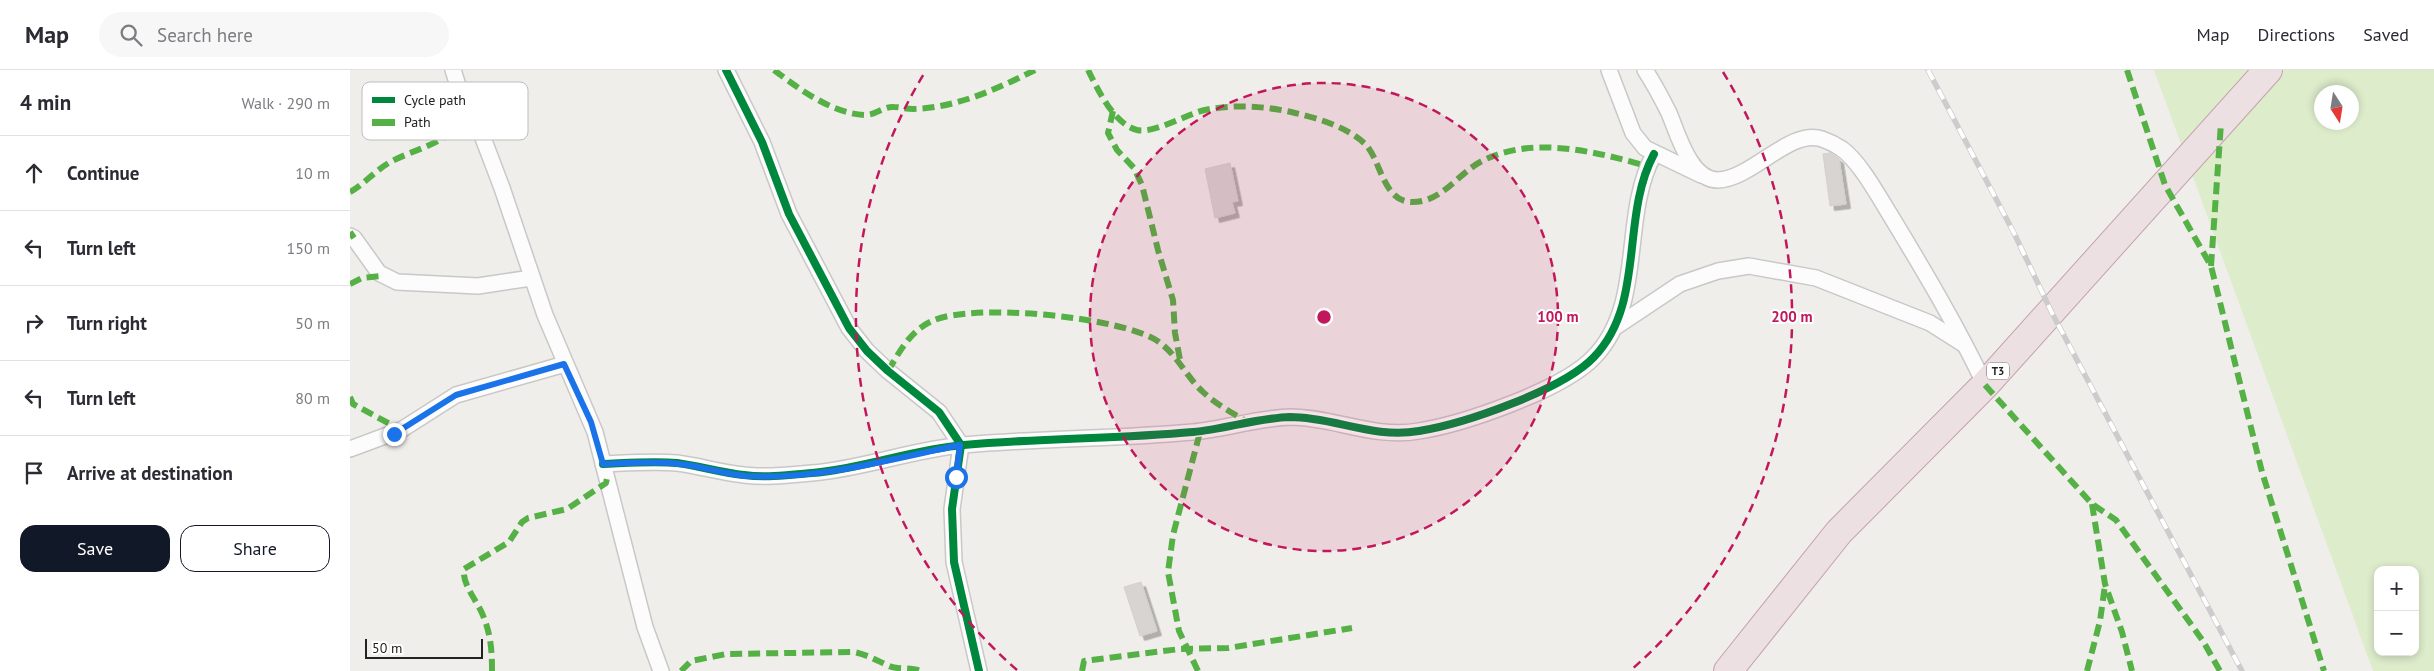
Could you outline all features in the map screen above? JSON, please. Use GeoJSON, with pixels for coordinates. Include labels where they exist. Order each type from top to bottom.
{"type":"FeatureCollection","features":[{"type":"Feature","properties":{"kind":"highway","name":"T3"},"geometry":{"type":"LineString","coordinates":[[1728,671],[1839,532],[1985,386],[2268,70]]}},
{"type":"Feature","properties":{"kind":"street"},"geometry":{"type":"LineString","coordinates":[[453,70],[457,82]]}},
{"type":"Feature","properties":{"kind":"street"},"geometry":{"type":"LineString","coordinates":[[726,70],[762,142],[789,214],[828,293],[849,328],[867,351],[888,371],[939,412],[960,445],[952,509],[954,562],[979,671]]}},
{"type":"Feature","properties":{"kind":"street"},"geometry":{"type":"LineString","coordinates":[[1609,70],[1633,133],[1645,148],[1703,176],[1717,180],[1741,174],[1801,139],[1820,138],[1843,149],[1870,183],[1966,346],[1985,386]]}},
{"type":"Feature","properties":{"kind":"street"},"geometry":{"type":"LineString","coordinates":[[1646,70],[1668,111],[1684,151],[1703,176]]}},
{"type":"Feature","properties":{"kind":"street"},"geometry":{"type":"LineString","coordinates":[[483,140],[502,188],[531,278],[564,364],[592,426],[645,627],[661,671]]}},
{"type":"Feature","properties":{"kind":"street"},"geometry":{"type":"LineString","coordinates":[[1617,326],[1626,295],[1634,225],[1647,166],[1654,154]]}},
{"type":"Feature","properties":{"kind":"street"},"geometry":{"type":"LineString","coordinates":[[350,236],[354,238],[378,273],[397,282],[478,286],[531,278]]}},
{"type":"Feature","properties":{"kind":"street"},"geometry":{"type":"LineString","coordinates":[[603,464],[653,462],[679,464],[746,476],[789,475],[832,471],[960,445],[1169,434],[1288,417],[1312,419],[1366,431],[1402,433],[1421,431],[1488,412],[1557,382],[1592,360],[1617,326],[1655,298],[1680,284],[1718,272],[1749,266],[1816,278],[1930,323],[1966,346]]}},
{"type":"Feature","properties":{"kind":"street"},"geometry":{"type":"LineString","coordinates":[[350,449],[401,430],[456,395],[564,364]]}},
{"type":"Feature","properties":{"kind":"green space"},"geometry":{"type":"Polygon","coordinates":[[[2154,70],[2434,70],[2434,671],[2373,671],[2154,70]]]}},
{"type":"Feature","properties":{"kind":"building"},"geometry":{"type":"Polygon","coordinates":[[[1830,153],[1839,159],[1846,204],[1830,206],[1823,154],[1830,153]]]}},
{"type":"Feature","properties":{"kind":"building"},"geometry":{"type":"Polygon","coordinates":[[[1230,163],[1238,201],[1232,202],[1235,213],[1215,218],[1205,169],[1230,163]]]}},
{"type":"Feature","properties":{"kind":"building"},"geometry":{"type":"Polygon","coordinates":[[[1141,582],[1157,631],[1140,636],[1124,587],[1141,582]]]}},
{"type":"Feature","properties":{"kind":"railway"},"geometry":{"type":"LineString","coordinates":[[1928,70],[2014,233],[2052,313],[2242,671]]}},
{"type":"Feature","properties":{"kind":"marked path"},"geometry":{"type":"LineString","coordinates":[[774,70],[794,85],[829,105],[853,114],[865,115],[890,107],[913,109],[945,105],[976,96],[1035,70]]}},
{"type":"Feature","properties":{"kind":"marked path"},"geometry":{"type":"LineString","coordinates":[[1088,70],[1114,114],[1129,127],[1137,130],[1152,129],[1205,110],[1239,106],[1284,111],[1331,124],[1349,132],[1364,143],[1370,150],[1388,187],[1401,200],[1411,202],[1432,198],[1482,161],[1502,153],[1522,149],[1564,148],[1586,151],[1647,166]]}},
{"type":"Feature","properties":{"kind":"marked path"},"geometry":{"type":"LineString","coordinates":[[2127,70],[2165,185],[2211,266],[2262,472],[2324,671]]}},
{"type":"Feature","properties":{"kind":"marked path"},"geometry":{"type":"LineString","coordinates":[[1113,111],[1108,133],[1117,150],[1134,168],[1142,185],[1173,300],[1175,333],[1181,365]]}},
{"type":"Feature","properties":{"kind":"marked path"},"geometry":{"type":"LineString","coordinates":[[2211,266],[2221,123]]}},
{"type":"Feature","properties":{"kind":"marked path"},"geometry":{"type":"LineString","coordinates":[[350,192],[397,158],[438,140]]}},
{"type":"Feature","properties":{"kind":"marked path"},"geometry":{"type":"LineString","coordinates":[[350,232],[354,238]]}},
{"type":"Feature","properties":{"kind":"marked path"},"geometry":{"type":"LineString","coordinates":[[350,284],[362,278],[382,276]]}},
{"type":"Feature","properties":{"kind":"marked path"},"geometry":{"type":"LineString","coordinates":[[888,371],[906,342],[918,330],[932,321],[952,315],[1013,313],[1083,319],[1115,325],[1141,333],[1159,342],[1171,353],[1207,396],[1249,423]]}},
{"type":"Feature","properties":{"kind":"marked path"},"geometry":{"type":"LineString","coordinates":[[1985,385],[2092,504],[2116,520],[2203,641],[2220,671]]}},
{"type":"Feature","properties":{"kind":"marked path"},"geometry":{"type":"LineString","coordinates":[[350,397],[353,404],[401,430]]}},
{"type":"Feature","properties":{"kind":"marked path"},"geometry":{"type":"LineString","coordinates":[[1198,671],[1179,631],[1168,572],[1173,535],[1200,432]]}},
{"type":"Feature","properties":{"kind":"marked path"},"geometry":{"type":"LineString","coordinates":[[492,671],[488,631],[481,612],[465,581],[464,569],[509,542],[522,522],[528,518],[567,509],[606,483],[607,478]]}},
{"type":"Feature","properties":{"kind":"marked path"},"geometry":{"type":"LineString","coordinates":[[2092,504],[2105,584],[2122,632],[2132,671]]}},
{"type":"Feature","properties":{"kind":"marked path"},"geometry":{"type":"LineString","coordinates":[[2087,671],[2100,621],[2105,585]]}},
{"type":"Feature","properties":{"kind":"marked path"},"geometry":{"type":"LineString","coordinates":[[1082,671],[1084,661],[1180,649],[1228,648],[1352,628]]}},
{"type":"Feature","properties":{"kind":"marked path"},"geometry":{"type":"LineString","coordinates":[[681,671],[691,661],[726,654],[854,652],[893,667],[921,671]]}},
{"type":"Feature","properties":{"kind":"cycle path"},"geometry":{"type":"LineString","coordinates":[[726,70],[762,142],[789,214],[849,328],[867,351],[888,371],[939,412],[961,445],[952,509],[954,562],[979,671]]}},
{"type":"Feature","properties":{"kind":"cycle path"},"geometry":{"type":"LineString","coordinates":[[603,464],[677,463],[736,474],[778,476],[831,471],[945,447],[1193,432],[1254,421],[1290,417],[1322,420],[1370,430],[1402,433],[1461,421],[1511,404],[1560,382],[1594,357],[1610,335],[1621,311],[1627,286],[1638,205],[1644,179],[1654,154]]}},
{"type":"Feature","properties":{"kind":"route"},"geometry":{"type":"LineString","coordinates":[[394,434],[456,395],[564,364],[595,432],[603,464],[653,462],[679,464],[746,476],[813,474],[960,445],[956,477]]}}]}
